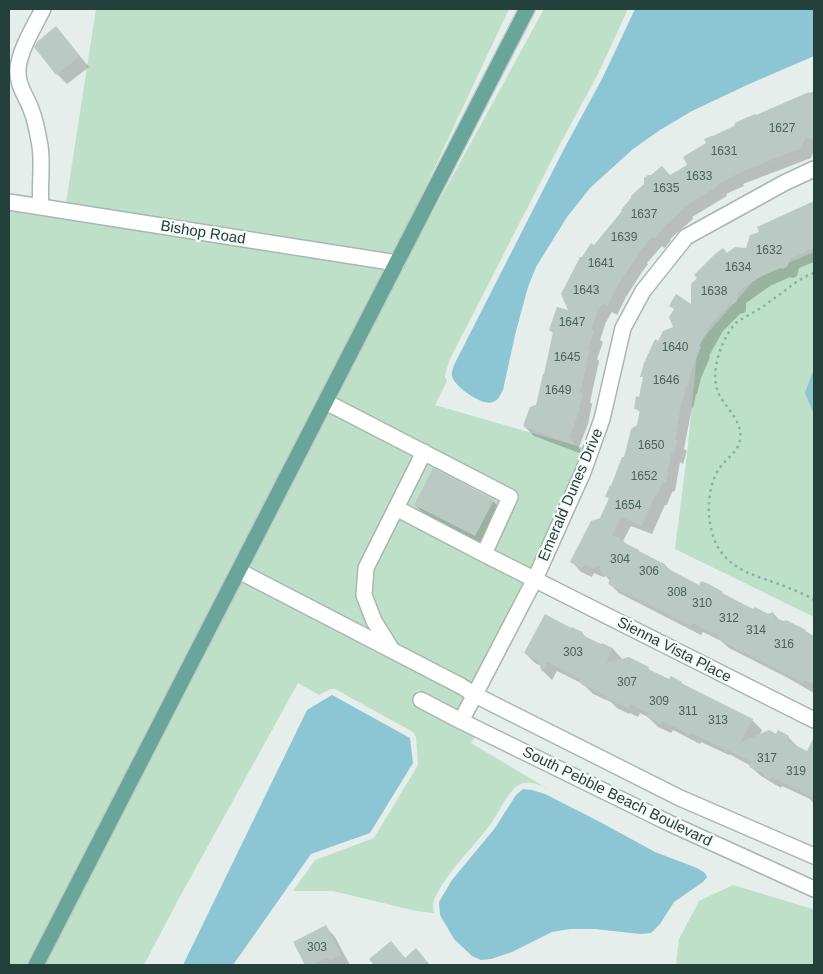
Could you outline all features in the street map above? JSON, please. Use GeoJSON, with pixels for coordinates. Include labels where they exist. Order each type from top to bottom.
{"type":"FeatureCollection","features":[{"type":"Feature","properties":{"kind":"main road"},"geometry":{"type":"LineString","coordinates":[[36,965],[528,9]]}},
{"type":"Feature","properties":{"kind":"street"},"geometry":{"type":"LineString","coordinates":[[41,207],[42,165],[40,145],[32,112],[18,82],[18,68],[20,56],[44,9]]}},
{"type":"Feature","properties":{"kind":"street","name":"Emerald Dunes Drive"},"geometry":{"type":"LineString","coordinates":[[461,721],[535,579],[583,472],[602,420],[623,328],[643,291],[686,237],[784,183],[814,170]]}},
{"type":"Feature","properties":{"kind":"street","name":"Bishop Road"},"geometry":{"type":"LineString","coordinates":[[9,202],[397,263]]}},
{"type":"Feature","properties":{"kind":"street"},"geometry":{"type":"LineString","coordinates":[[326,402],[510,497],[484,554]]}},
{"type":"Feature","properties":{"kind":"street"},"geometry":{"type":"LineString","coordinates":[[393,651],[374,621],[364,595],[366,568],[424,452]]}},
{"type":"Feature","properties":{"kind":"street","name":"Sienna Vista Place"},"geometry":{"type":"LineString","coordinates":[[396,508],[814,720]]}},
{"type":"Feature","properties":{"kind":"street","name":"South Pebble Beach Boulevard"},"geometry":{"type":"LineString","coordinates":[[239,571],[475,695],[680,798],[814,856]]}},
{"type":"Feature","properties":{"kind":"street","name":"South Pebble Beach Boulevard"},"geometry":{"type":"LineString","coordinates":[[421,700],[669,823],[814,889]]}},
{"type":"Feature","properties":{"kind":"path"},"geometry":{"type":"LineString","coordinates":[[814,273],[799,280],[743,318],[736,324],[723,345],[717,362],[716,384],[721,398],[735,419],[741,438],[737,448],[722,464],[715,476],[708,506],[716,542],[730,560],[752,576],[791,588],[814,600]]}},
{"type":"Feature","properties":{"kind":"green space"},"geometry":{"type":"Polygon","coordinates":[[[96,9],[509,9],[394,254],[66,203],[96,9]]]}},
{"type":"Feature","properties":{"kind":"green space"},"geometry":{"type":"Polygon","coordinates":[[[544,9],[628,9],[598,74],[449,361],[445,376],[447,381],[435,405],[584,448],[577,469],[529,576],[458,711],[418,690],[412,704],[475,737],[471,743],[548,789],[534,783],[523,783],[515,788],[503,803],[490,825],[453,869],[440,888],[433,901],[434,913],[416,911],[333,891],[293,891],[315,860],[374,838],[418,765],[416,737],[413,732],[335,689],[330,689],[319,695],[298,683],[144,965],[44,965],[401,271],[403,271],[404,265],[544,9]]]}},
{"type":"Feature","properties":{"kind":"green space"},"geometry":{"type":"Polygon","coordinates":[[[9,210],[386,269],[29,965],[9,965],[9,210]]]}},
{"type":"Feature","properties":{"kind":"green space"},"geometry":{"type":"Polygon","coordinates":[[[814,252],[814,617],[675,549],[698,344],[758,276],[814,252]]]}},
{"type":"Feature","properties":{"kind":"green space"},"geometry":{"type":"Polygon","coordinates":[[[733,885],[813,909],[814,907],[814,965],[676,965],[679,939],[699,901],[733,885]]]}},
{"type":"Feature","properties":{"kind":"water"},"geometry":{"type":"Polygon","coordinates":[[[635,9],[814,9],[814,56],[692,111],[633,149],[590,188],[567,217],[536,267],[528,287],[516,331],[503,390],[495,401],[483,402],[463,390],[454,380],[452,374],[454,365],[564,149],[603,77],[635,9]]]}},
{"type":"Feature","properties":{"kind":"water"},"geometry":{"type":"Polygon","coordinates":[[[814,368],[814,424],[813,412],[805,393],[814,368]]]}},
{"type":"Feature","properties":{"kind":"water"},"geometry":{"type":"Polygon","coordinates":[[[332,695],[410,738],[413,763],[370,833],[311,854],[233,965],[183,965],[307,710],[332,695]]]}},
{"type":"Feature","properties":{"kind":"water"},"geometry":{"type":"Polygon","coordinates":[[[523,789],[545,794],[655,852],[697,868],[705,873],[707,877],[703,882],[674,902],[660,924],[651,933],[640,934],[595,929],[570,929],[552,932],[512,952],[491,959],[481,960],[472,956],[454,939],[440,915],[439,902],[452,880],[495,828],[516,795],[523,789]]]}},
{"type":"Feature","properties":{"kind":"building"},"geometry":{"type":"Polygon","coordinates":[[[56,26],[80,56],[56,75],[34,47],[37,42],[56,26]]]}},
{"type":"Feature","properties":{"kind":"building"},"geometry":{"type":"Polygon","coordinates":[[[814,91],[814,141],[806,137],[801,148],[734,175],[683,207],[685,208],[661,229],[654,239],[652,237],[639,252],[616,288],[608,306],[602,303],[591,330],[594,331],[588,350],[590,350],[580,393],[583,393],[570,436],[574,445],[523,426],[530,407],[536,405],[553,332],[549,330],[557,307],[568,310],[561,294],[580,257],[582,257],[591,243],[594,245],[622,211],[631,196],[644,184],[644,178],[662,166],[670,175],[687,165],[683,157],[706,143],[704,139],[734,126],[735,123],[741,120],[814,91]]]}},
{"type":"Feature","properties":{"kind":"building"},"geometry":{"type":"Polygon","coordinates":[[[814,201],[814,248],[790,259],[787,267],[780,268],[753,281],[737,293],[737,301],[734,304],[730,304],[713,322],[699,346],[701,347],[692,368],[688,385],[686,385],[675,440],[678,440],[673,455],[671,453],[666,482],[662,483],[642,526],[621,517],[612,535],[699,585],[701,581],[709,584],[753,609],[755,607],[768,614],[773,612],[775,618],[786,620],[806,630],[814,636],[814,685],[804,680],[803,683],[718,639],[719,636],[693,623],[691,626],[608,584],[611,578],[602,574],[599,566],[593,569],[585,564],[582,569],[570,562],[591,521],[600,518],[609,498],[605,497],[622,457],[624,457],[631,429],[637,425],[640,410],[634,409],[636,396],[639,397],[643,377],[640,377],[644,363],[655,339],[658,341],[663,331],[673,327],[669,317],[674,309],[669,306],[676,294],[691,304],[691,284],[697,278],[694,275],[714,255],[723,248],[727,253],[735,247],[746,248],[750,235],[759,232],[757,227],[814,201]]]}},
{"type":"Feature","properties":{"kind":"building"},"geometry":{"type":"Polygon","coordinates":[[[433,468],[494,500],[475,536],[414,505],[433,468]]]}},
{"type":"Feature","properties":{"kind":"building"},"geometry":{"type":"Polygon","coordinates":[[[545,614],[571,628],[583,632],[582,635],[613,648],[606,663],[629,657],[649,667],[648,669],[669,679],[671,676],[681,683],[753,719],[740,743],[769,730],[776,734],[778,730],[789,736],[787,741],[807,751],[814,737],[814,798],[772,777],[771,779],[764,776],[764,774],[749,767],[752,762],[719,746],[691,733],[690,735],[663,721],[661,724],[647,717],[649,714],[630,704],[628,708],[606,698],[607,696],[582,685],[581,679],[547,662],[542,672],[538,661],[524,653],[545,614]]]}},
{"type":"Feature","properties":{"kind":"building"},"geometry":{"type":"Polygon","coordinates":[[[326,925],[341,955],[330,960],[328,957],[313,965],[305,965],[293,942],[326,925]]]}},
{"type":"Feature","properties":{"kind":"building"},"geometry":{"type":"Polygon","coordinates":[[[391,941],[405,958],[416,948],[430,965],[374,965],[369,959],[391,941]]]}}]}
